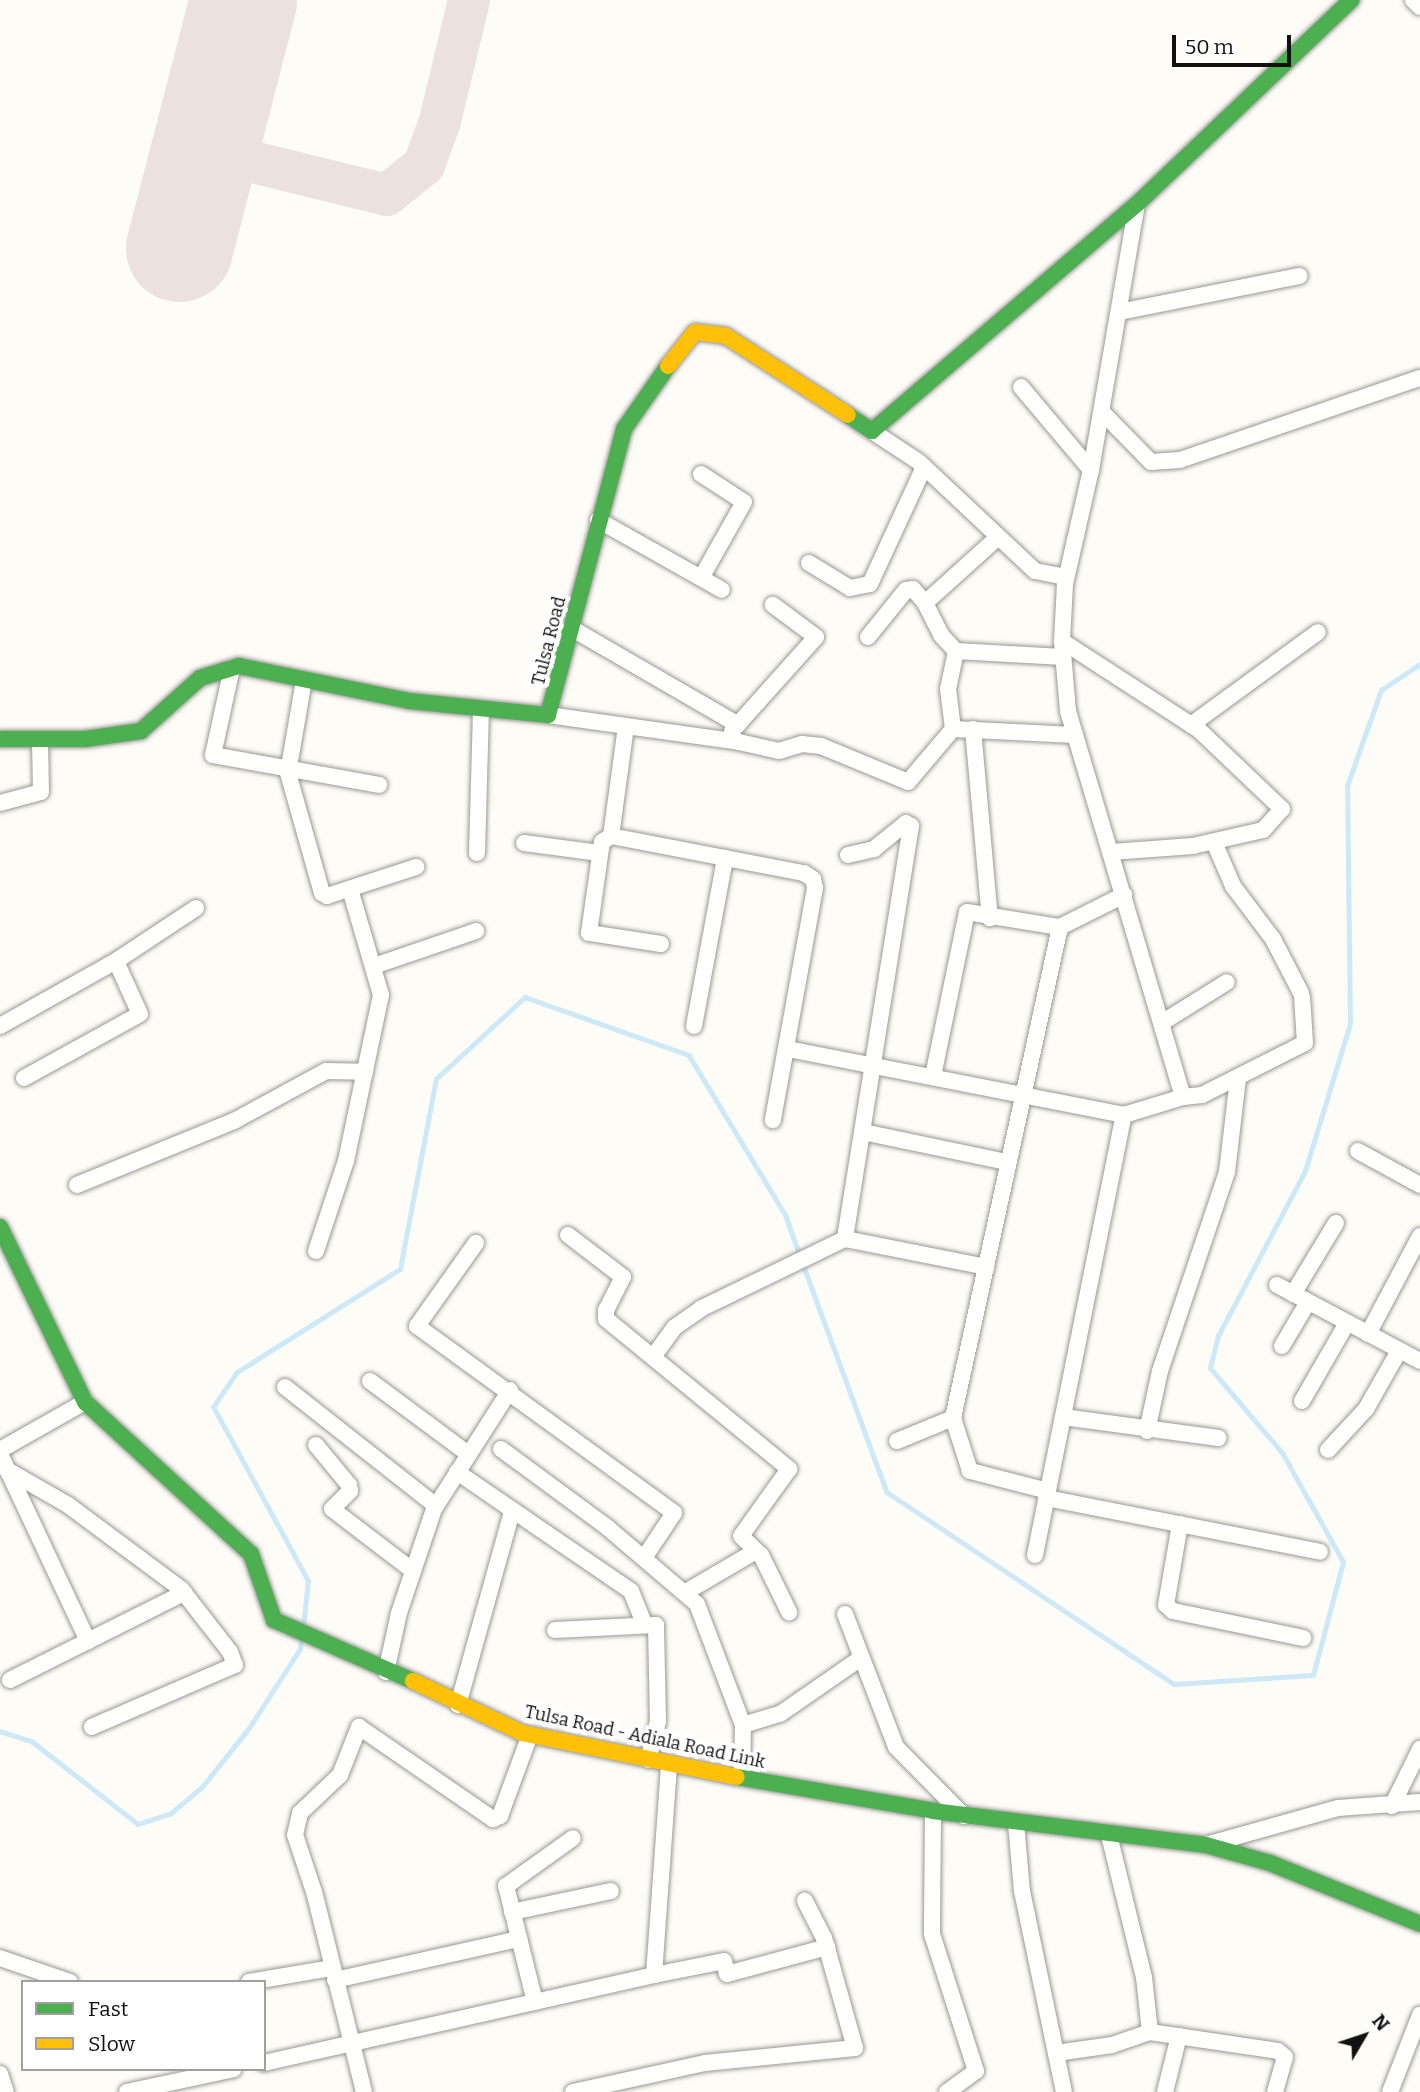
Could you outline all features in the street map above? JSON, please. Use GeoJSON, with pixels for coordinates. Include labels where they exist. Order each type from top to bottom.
{"type":"FeatureCollection","features":[{"type":"Feature","properties":{"kind":"main road"},"geometry":{"type":"LineString","coordinates":[[872,431],[1138,204],[1351,0]]}},
{"type":"Feature","properties":{"kind":"main road","name":"Tulsa Road"},"geometry":{"type":"LineString","coordinates":[[548,715],[624,429],[695,332],[726,336],[872,431]]}},
{"type":"Feature","properties":{"kind":"main road"},"geometry":{"type":"LineString","coordinates":[[0,739],[85,739],[141,731],[190,684],[232,668],[409,701],[548,715]]}},
{"type":"Feature","properties":{"kind":"main road","name":"Tulsa Road - Adiala Road Link"},"geometry":{"type":"LineString","coordinates":[[0,1227],[39,1315],[85,1402],[251,1554],[274,1620],[286,1628],[324,1641],[458,1705],[530,1735],[669,1765],[933,1811],[1206,1845],[1270,1863],[1420,1924]]}},
{"type":"Feature","properties":{"kind":"street"},"geometry":{"type":"LineString","coordinates":[[1413,0],[1420,7]]}},
{"type":"Feature","properties":{"kind":"street"},"geometry":{"type":"LineString","coordinates":[[1138,204],[1091,470],[1066,577],[1062,649],[1075,735],[1163,1022],[1183,1097]]}},
{"type":"Feature","properties":{"kind":"street"},"geometry":{"type":"LineString","coordinates":[[1119,312],[1299,276]]}},
{"type":"Feature","properties":{"kind":"street"},"geometry":{"type":"LineString","coordinates":[[1102,412],[1150,462],[1180,460],[1420,378]]}},
{"type":"Feature","properties":{"kind":"street"},"geometry":{"type":"LineString","coordinates":[[1021,387],[1091,470]]}},
{"type":"Feature","properties":{"kind":"street","name":"Tulsa Road"},"geometry":{"type":"LineString","coordinates":[[872,431],[922,465],[1035,571],[1066,577]]}},
{"type":"Feature","properties":{"kind":"street"},"geometry":{"type":"LineString","coordinates":[[809,563],[850,588],[870,584],[922,465]]}},
{"type":"Feature","properties":{"kind":"street"},"geometry":{"type":"LineString","coordinates":[[701,474],[744,502],[701,578]]}},
{"type":"Feature","properties":{"kind":"street"},"geometry":{"type":"LineString","coordinates":[[598,520],[722,590]]}},
{"type":"Feature","properties":{"kind":"street"},"geometry":{"type":"LineString","coordinates":[[925,603],[997,538]]}},
{"type":"Feature","properties":{"kind":"street"},"geometry":{"type":"LineString","coordinates":[[868,637],[906,590],[913,589],[925,603],[946,644],[956,651],[1062,649],[1191,725],[1282,809],[1263,830],[1214,842],[1111,852]]}},
{"type":"Feature","properties":{"kind":"street"},"geometry":{"type":"LineString","coordinates":[[723,741],[816,637],[773,605]]}},
{"type":"Feature","properties":{"kind":"street"},"geometry":{"type":"LineString","coordinates":[[571,628],[738,725]]}},
{"type":"Feature","properties":{"kind":"street"},"geometry":{"type":"LineString","coordinates":[[1191,725],[1318,632]]}},
{"type":"Feature","properties":{"kind":"street"},"geometry":{"type":"LineString","coordinates":[[548,715],[779,751],[802,744],[821,746],[908,782],[953,729],[948,689],[956,651]]}},
{"type":"Feature","properties":{"kind":"street"},"geometry":{"type":"LineString","coordinates":[[232,668],[213,755],[379,785]]}},
{"type":"Feature","properties":{"kind":"street"},"geometry":{"type":"LineString","coordinates":[[304,680],[288,768],[322,893],[327,896],[416,867]]}},
{"type":"Feature","properties":{"kind":"street"},"geometry":{"type":"LineString","coordinates":[[477,853],[481,710]]}},
{"type":"Feature","properties":{"kind":"street"},"geometry":{"type":"LineString","coordinates":[[611,836],[626,726]]}},
{"type":"Feature","properties":{"kind":"street"},"geometry":{"type":"LineString","coordinates":[[953,729],[1075,735]]}},
{"type":"Feature","properties":{"kind":"street"},"geometry":{"type":"LineString","coordinates":[[973,729],[990,918]]}},
{"type":"Feature","properties":{"kind":"street"},"geometry":{"type":"LineString","coordinates":[[0,803],[41,792],[40,739]]}},
{"type":"Feature","properties":{"kind":"street"},"geometry":{"type":"LineString","coordinates":[[840,1241],[875,1063],[911,825],[906,823],[874,849],[848,855]]}},
{"type":"Feature","properties":{"kind":"street"},"geometry":{"type":"LineString","coordinates":[[661,944],[589,933],[599,853],[602,842],[611,836],[804,873],[813,879],[788,1049],[773,1120]]}},
{"type":"Feature","properties":{"kind":"street"},"geometry":{"type":"LineString","coordinates":[[788,1049],[875,1063],[1124,1115],[1183,1097],[1202,1095],[1238,1078],[1305,1043],[1301,995],[1273,939],[1233,886],[1214,842]]}},
{"type":"Feature","properties":{"kind":"street"},"geometry":{"type":"LineString","coordinates":[[524,843],[599,853]]}},
{"type":"Feature","properties":{"kind":"street"},"geometry":{"type":"LineString","coordinates":[[694,1026],[725,858]]}},
{"type":"Feature","properties":{"kind":"street"},"geometry":{"type":"LineString","coordinates":[[316,1251],[346,1161],[381,995],[350,889]]}},
{"type":"Feature","properties":{"kind":"street"},"geometry":{"type":"LineString","coordinates":[[933,1076],[967,912],[990,918],[1059,927],[1124,895]]}},
{"type":"Feature","properties":{"kind":"street"},"geometry":{"type":"LineString","coordinates":[[0,1026],[116,961],[197,908]]}},
{"type":"Feature","properties":{"kind":"street"},"geometry":{"type":"LineString","coordinates":[[1059,927],[1020,1095],[953,1418],[970,1471],[1047,1495],[1320,1552]]}},
{"type":"Feature","properties":{"kind":"street"},"geometry":{"type":"LineString","coordinates":[[374,967],[476,930]]}},
{"type":"Feature","properties":{"kind":"street"},"geometry":{"type":"LineString","coordinates":[[24,1078],[140,1014],[116,961]]}},
{"type":"Feature","properties":{"kind":"street"},"geometry":{"type":"LineString","coordinates":[[1163,1022],[1227,982]]}},
{"type":"Feature","properties":{"kind":"street"},"geometry":{"type":"LineString","coordinates":[[77,1185],[234,1121],[326,1071],[365,1072]]}},
{"type":"Feature","properties":{"kind":"street"},"geometry":{"type":"LineString","coordinates":[[1147,1431],[1160,1371],[1227,1172],[1238,1078]]}},
{"type":"Feature","properties":{"kind":"street"},"geometry":{"type":"LineString","coordinates":[[1035,1555],[1124,1115]]}},
{"type":"Feature","properties":{"kind":"street"},"geometry":{"type":"LineString","coordinates":[[863,1132],[1006,1162]]}},
{"type":"Feature","properties":{"kind":"street"},"geometry":{"type":"LineString","coordinates":[[1358,1151],[1420,1185]]}},
{"type":"Feature","properties":{"kind":"street"},"geometry":{"type":"LineString","coordinates":[[1293,1294],[1336,1223]]}},
{"type":"Feature","properties":{"kind":"street"},"geometry":{"type":"LineString","coordinates":[[568,1235],[623,1277],[604,1314],[789,1469],[743,1532],[743,1539],[756,1551],[789,1612]]}},
{"type":"Feature","properties":{"kind":"street"},"geometry":{"type":"LineString","coordinates":[[1368,1334],[1414,1263],[1420,1236]]}},
{"type":"Feature","properties":{"kind":"street"},"geometry":{"type":"LineString","coordinates":[[653,1357],[684,1321],[840,1241],[986,1267]]}},
{"type":"Feature","properties":{"kind":"street"},"geometry":{"type":"LineString","coordinates":[[476,1243],[417,1326],[510,1390],[674,1513],[643,1558]]}},
{"type":"Feature","properties":{"kind":"street"},"geometry":{"type":"LineString","coordinates":[[1277,1285],[1420,1361]]}},
{"type":"Feature","properties":{"kind":"street"},"geometry":{"type":"LineString","coordinates":[[1282,1346],[1308,1302]]}},
{"type":"Feature","properties":{"kind":"street"},"geometry":{"type":"LineString","coordinates":[[1302,1401],[1347,1323]]}},
{"type":"Feature","properties":{"kind":"street"},"geometry":{"type":"LineString","coordinates":[[1328,1450],[1366,1409],[1399,1351]]}},
{"type":"Feature","properties":{"kind":"street"},"geometry":{"type":"LineString","coordinates":[[370,1381],[467,1453]]}},
{"type":"Feature","properties":{"kind":"street"},"geometry":{"type":"LineString","coordinates":[[285,1387],[436,1506]]}},
{"type":"Feature","properties":{"kind":"street"},"geometry":{"type":"LineString","coordinates":[[386,1672],[413,1571],[436,1506],[467,1453],[510,1390]]}},
{"type":"Feature","properties":{"kind":"street"},"geometry":{"type":"LineString","coordinates":[[85,1402],[0,1452],[7,1482],[88,1641]]}},
{"type":"Feature","properties":{"kind":"street"},"geometry":{"type":"LineString","coordinates":[[1063,1417],[1147,1431],[1219,1438]]}},
{"type":"Feature","properties":{"kind":"street"},"geometry":{"type":"LineString","coordinates":[[897,1440],[953,1418]]}},
{"type":"Feature","properties":{"kind":"street"},"geometry":{"type":"LineString","coordinates":[[316,1445],[349,1485],[350,1491],[332,1509],[413,1571]]}},
{"type":"Feature","properties":{"kind":"street"},"geometry":{"type":"LineString","coordinates":[[501,1450],[643,1558],[697,1604],[743,1725],[742,1777]]}},
{"type":"Feature","properties":{"kind":"street"},"geometry":{"type":"LineString","coordinates":[[457,1472],[631,1591],[644,1623]]}},
{"type":"Feature","properties":{"kind":"street"},"geometry":{"type":"LineString","coordinates":[[7,1482],[134,1551],[184,1593],[230,1651],[235,1665],[92,1727]]}},
{"type":"Feature","properties":{"kind":"street"},"geometry":{"type":"LineString","coordinates":[[458,1705],[512,1511]]}},
{"type":"Feature","properties":{"kind":"street"},"geometry":{"type":"LineString","coordinates":[[1180,1524],[1166,1605],[1173,1611],[1303,1638]]}},
{"type":"Feature","properties":{"kind":"street"},"geometry":{"type":"LineString","coordinates":[[686,1592],[756,1551]]}},
{"type":"Feature","properties":{"kind":"street"},"geometry":{"type":"LineString","coordinates":[[10,1680],[184,1593]]}},
{"type":"Feature","properties":{"kind":"street"},"geometry":{"type":"LineString","coordinates":[[845,1614],[896,1746],[964,1816]]}},
{"type":"Feature","properties":{"kind":"street"},"geometry":{"type":"LineString","coordinates":[[555,1630],[652,1623],[658,1631],[658,1721],[648,1760]]}},
{"type":"Feature","properties":{"kind":"street"},"geometry":{"type":"LineString","coordinates":[[743,1725],[780,1714],[861,1658]]}},
{"type":"Feature","properties":{"kind":"street"},"geometry":{"type":"LineString","coordinates":[[364,2092],[314,1892],[295,1835],[300,1813],[340,1775],[359,1727],[493,1819],[500,1816],[530,1735]]}},
{"type":"Feature","properties":{"kind":"street"},"geometry":{"type":"LineString","coordinates":[[1392,1806],[1420,1749]]}},
{"type":"Feature","properties":{"kind":"street"},"geometry":{"type":"LineString","coordinates":[[654,1975],[669,1765]]}},
{"type":"Feature","properties":{"kind":"street"},"geometry":{"type":"LineString","coordinates":[[1206,1845],[1338,1808],[1420,1802]]}},
{"type":"Feature","properties":{"kind":"street"},"geometry":{"type":"LineString","coordinates":[[933,1811],[932,1934],[976,2071],[947,2092]]}},
{"type":"Feature","properties":{"kind":"street"},"geometry":{"type":"LineString","coordinates":[[1016,1823],[1022,1891],[1064,2092]]}},
{"type":"Feature","properties":{"kind":"street"},"geometry":{"type":"LineString","coordinates":[[1110,1835],[1144,1977],[1150,2032]]}},
{"type":"Feature","properties":{"kind":"street"},"geometry":{"type":"LineString","coordinates":[[535,2002],[507,1883],[573,1838]]}},
{"type":"Feature","properties":{"kind":"street"},"geometry":{"type":"LineString","coordinates":[[512,1912],[611,1891]]}},
{"type":"Feature","properties":{"kind":"street"},"geometry":{"type":"LineString","coordinates":[[573,2092],[705,2063],[855,2048],[827,1947],[805,1901]]}},
{"type":"Feature","properties":{"kind":"street"},"geometry":{"type":"LineString","coordinates":[[266,1980],[333,1974],[519,1939]]}},
{"type":"Feature","properties":{"kind":"street"},"geometry":{"type":"LineString","coordinates":[[266,2063],[654,1975],[724,1961],[727,1974],[827,1947]]}},
{"type":"Feature","properties":{"kind":"street"},"geometry":{"type":"LineString","coordinates":[[0,1958],[64,1980]]}},
{"type":"Feature","properties":{"kind":"street"},"geometry":{"type":"LineString","coordinates":[[1390,2092],[1420,2015]]}},
{"type":"Feature","properties":{"kind":"street"},"geometry":{"type":"LineString","coordinates":[[1056,2053],[1112,2046],[1150,2032],[1283,2053],[1275,2092]]}},
{"type":"Feature","properties":{"kind":"street"},"geometry":{"type":"LineString","coordinates":[[1165,2092],[1179,2036]]}},
{"type":"Feature","properties":{"kind":"street"},"geometry":{"type":"LineString","coordinates":[[127,2092],[225,2071]]}},
{"type":"Feature","properties":{"kind":"street"},"geometry":{"type":"LineString","coordinates":[[0,2074],[6,2092]]}},
{"type":"Feature","properties":{"kind":"waterway"},"geometry":{"type":"LineString","coordinates":[[803,1264],[887,1492],[1174,1684],[1313,1675],[1343,1562],[1282,1453],[1210,1368],[1218,1336],[1305,1171],[1350,1024],[1347,786],[1381,690],[1420,664]]}},
{"type":"Feature","properties":{"kind":"waterway"},"geometry":{"type":"LineString","coordinates":[[303,1626],[308,1581],[213,1407],[237,1372],[400,1269],[436,1079],[525,997],[689,1055],[786,1216],[800,1256]]}},
{"type":"Feature","properties":{"kind":"waterway"},"geometry":{"type":"LineString","coordinates":[[0,1731],[33,1742],[138,1824],[171,1813],[202,1787],[249,1728],[300,1649],[301,1638]]}},
{"type":"Feature","properties":{"kind":"taxiway"},"geometry":{"type":"LineString","coordinates":[[204,150],[387,195],[424,165],[440,121],[469,0]]}},
{"type":"Feature","properties":{"kind":"runway"},"geometry":{"type":"LineString","coordinates":[[179,248],[243,0]]}},
{"type":"Feature","properties":{"kind":"traffic: fast"},"geometry":{"type":"LineString","coordinates":[[848,415],[872,431],[1137,204],[1351,0]]}},
{"type":"Feature","properties":{"kind":"traffic: fast"},"geometry":{"type":"LineString","coordinates":[[0,739],[85,739],[141,731],[200,678],[239,666],[409,701],[548,715],[624,429],[668,366]]}},
{"type":"Feature","properties":{"kind":"traffic: fast"},"geometry":{"type":"LineString","coordinates":[[0,1227],[85,1402],[251,1554],[274,1620],[413,1681]]}},
{"type":"Feature","properties":{"kind":"traffic: fast"},"geometry":{"type":"LineString","coordinates":[[737,1777],[933,1811],[1206,1845],[1270,1863],[1420,1924]]}},
{"type":"Feature","properties":{"kind":"traffic: slow"},"geometry":{"type":"LineString","coordinates":[[668,366],[695,332],[726,336],[848,415]]}},
{"type":"Feature","properties":{"kind":"traffic: slow"},"geometry":{"type":"LineString","coordinates":[[413,1681],[522,1733],[737,1777]]}}]}
